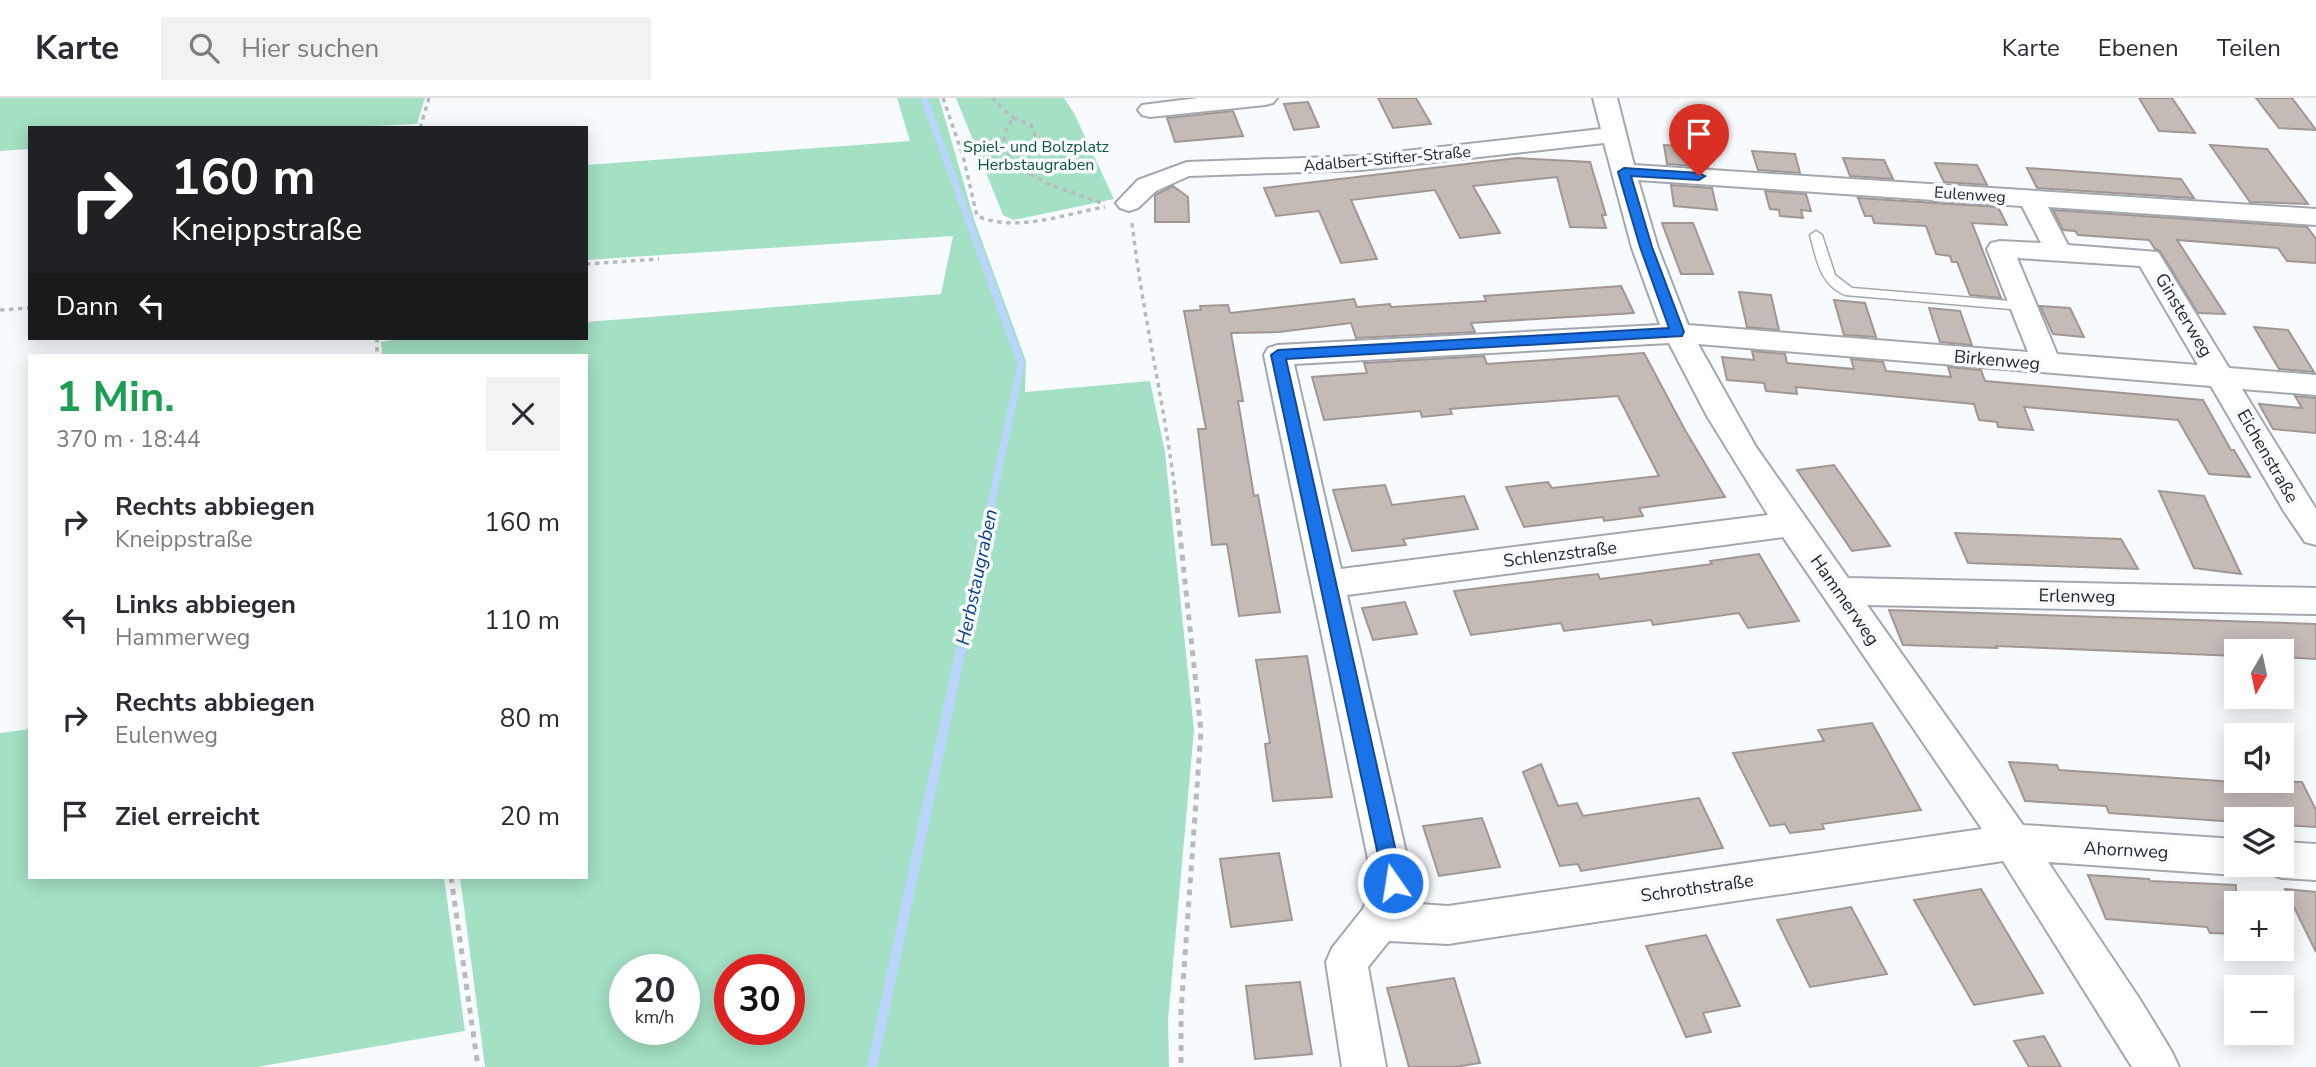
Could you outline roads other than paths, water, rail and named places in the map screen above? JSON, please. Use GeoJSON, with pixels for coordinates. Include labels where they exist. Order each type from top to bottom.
{"type":"FeatureCollection","features":[{"type":"Feature","properties":{"kind":"street"},"geometry":{"type":"LineString","coordinates":[[1150,110],[1265,98]]}},
{"type":"Feature","properties":{"kind":"street","name":"Hammerweg"},"geometry":{"type":"LineString","coordinates":[[1605,98],[1646,247],[1677,332],[1712,401],[1839,591],[2015,842],[2157,1067]]}},
{"type":"Feature","properties":{"kind":"street","name":"Adalbert-Stifter-Straße"},"geometry":{"type":"LineString","coordinates":[[1129,204],[1136,193],[1162,177],[1187,169],[1361,163],[1614,135]]}},
{"type":"Feature","properties":{"kind":"street","name":"Eulenweg"},"geometry":{"type":"LineString","coordinates":[[1624,172],[2316,217]]}},
{"type":"Feature","properties":{"kind":"street"},"geometry":{"type":"LineString","coordinates":[[2030,197],[2059,253]]}},
{"type":"Feature","properties":{"kind":"street","name":"Ginsterweg"},"geometry":{"type":"LineString","coordinates":[[2047,364],[2000,249],[2149,258],[2222,377]]}},
{"type":"Feature","properties":{"kind":"street","name":"Birkenweg"},"geometry":{"type":"LineString","coordinates":[[1327,584],[1278,355],[1677,332],[2316,386]]}},
{"type":"Feature","properties":{"kind":"street","name":"Eichenstraße"},"geometry":{"type":"LineString","coordinates":[[2222,377],[2316,533]]}},
{"type":"Feature","properties":{"kind":"street","name":"Schlenzstraße"},"geometry":{"type":"LineString","coordinates":[[1327,584],[1793,524]]}},
{"type":"Feature","properties":{"kind":"street"},"geometry":{"type":"LineString","coordinates":[[1327,584],[1393,883],[1379,921],[1347,962],[1364,1067]]}},
{"type":"Feature","properties":{"kind":"street","name":"Erlenweg"},"geometry":{"type":"LineString","coordinates":[[1839,591],[2316,601]]}},
{"type":"Feature","properties":{"kind":"street","name":"Schrothstraße"},"geometry":{"type":"LineString","coordinates":[[1379,921],[1448,925],[2015,842]]}},
{"type":"Feature","properties":{"kind":"street","name":"Ahornweg"},"geometry":{"type":"LineString","coordinates":[[2015,842],[2224,856]]}},
{"type":"Feature","properties":{"kind":"street"},"geometry":{"type":"LineString","coordinates":[[2294,861],[2316,862]]}},
{"type":"Feature","properties":{"kind":"lane"},"geometry":{"type":"LineString","coordinates":[[1816,235],[1829,281],[1837,288],[1850,292],[2022,306]]}},
{"type":"Feature","properties":{"kind":"waterway","name":"Herbstaugraben"},"geometry":{"type":"LineString","coordinates":[[924,98],[1021,364],[990,509]]}},
{"type":"Feature","properties":{"kind":"waterway","name":"Herbstaugraben"},"geometry":{"type":"LineString","coordinates":[[872,1067],[991,507]]}},
{"type":"Feature","properties":{"kind":"park label","name":"Spiel- und Bolzplatz Herbstaugraben"},"geometry":{"type":"Point","coordinates":[1036,155]}}]}
